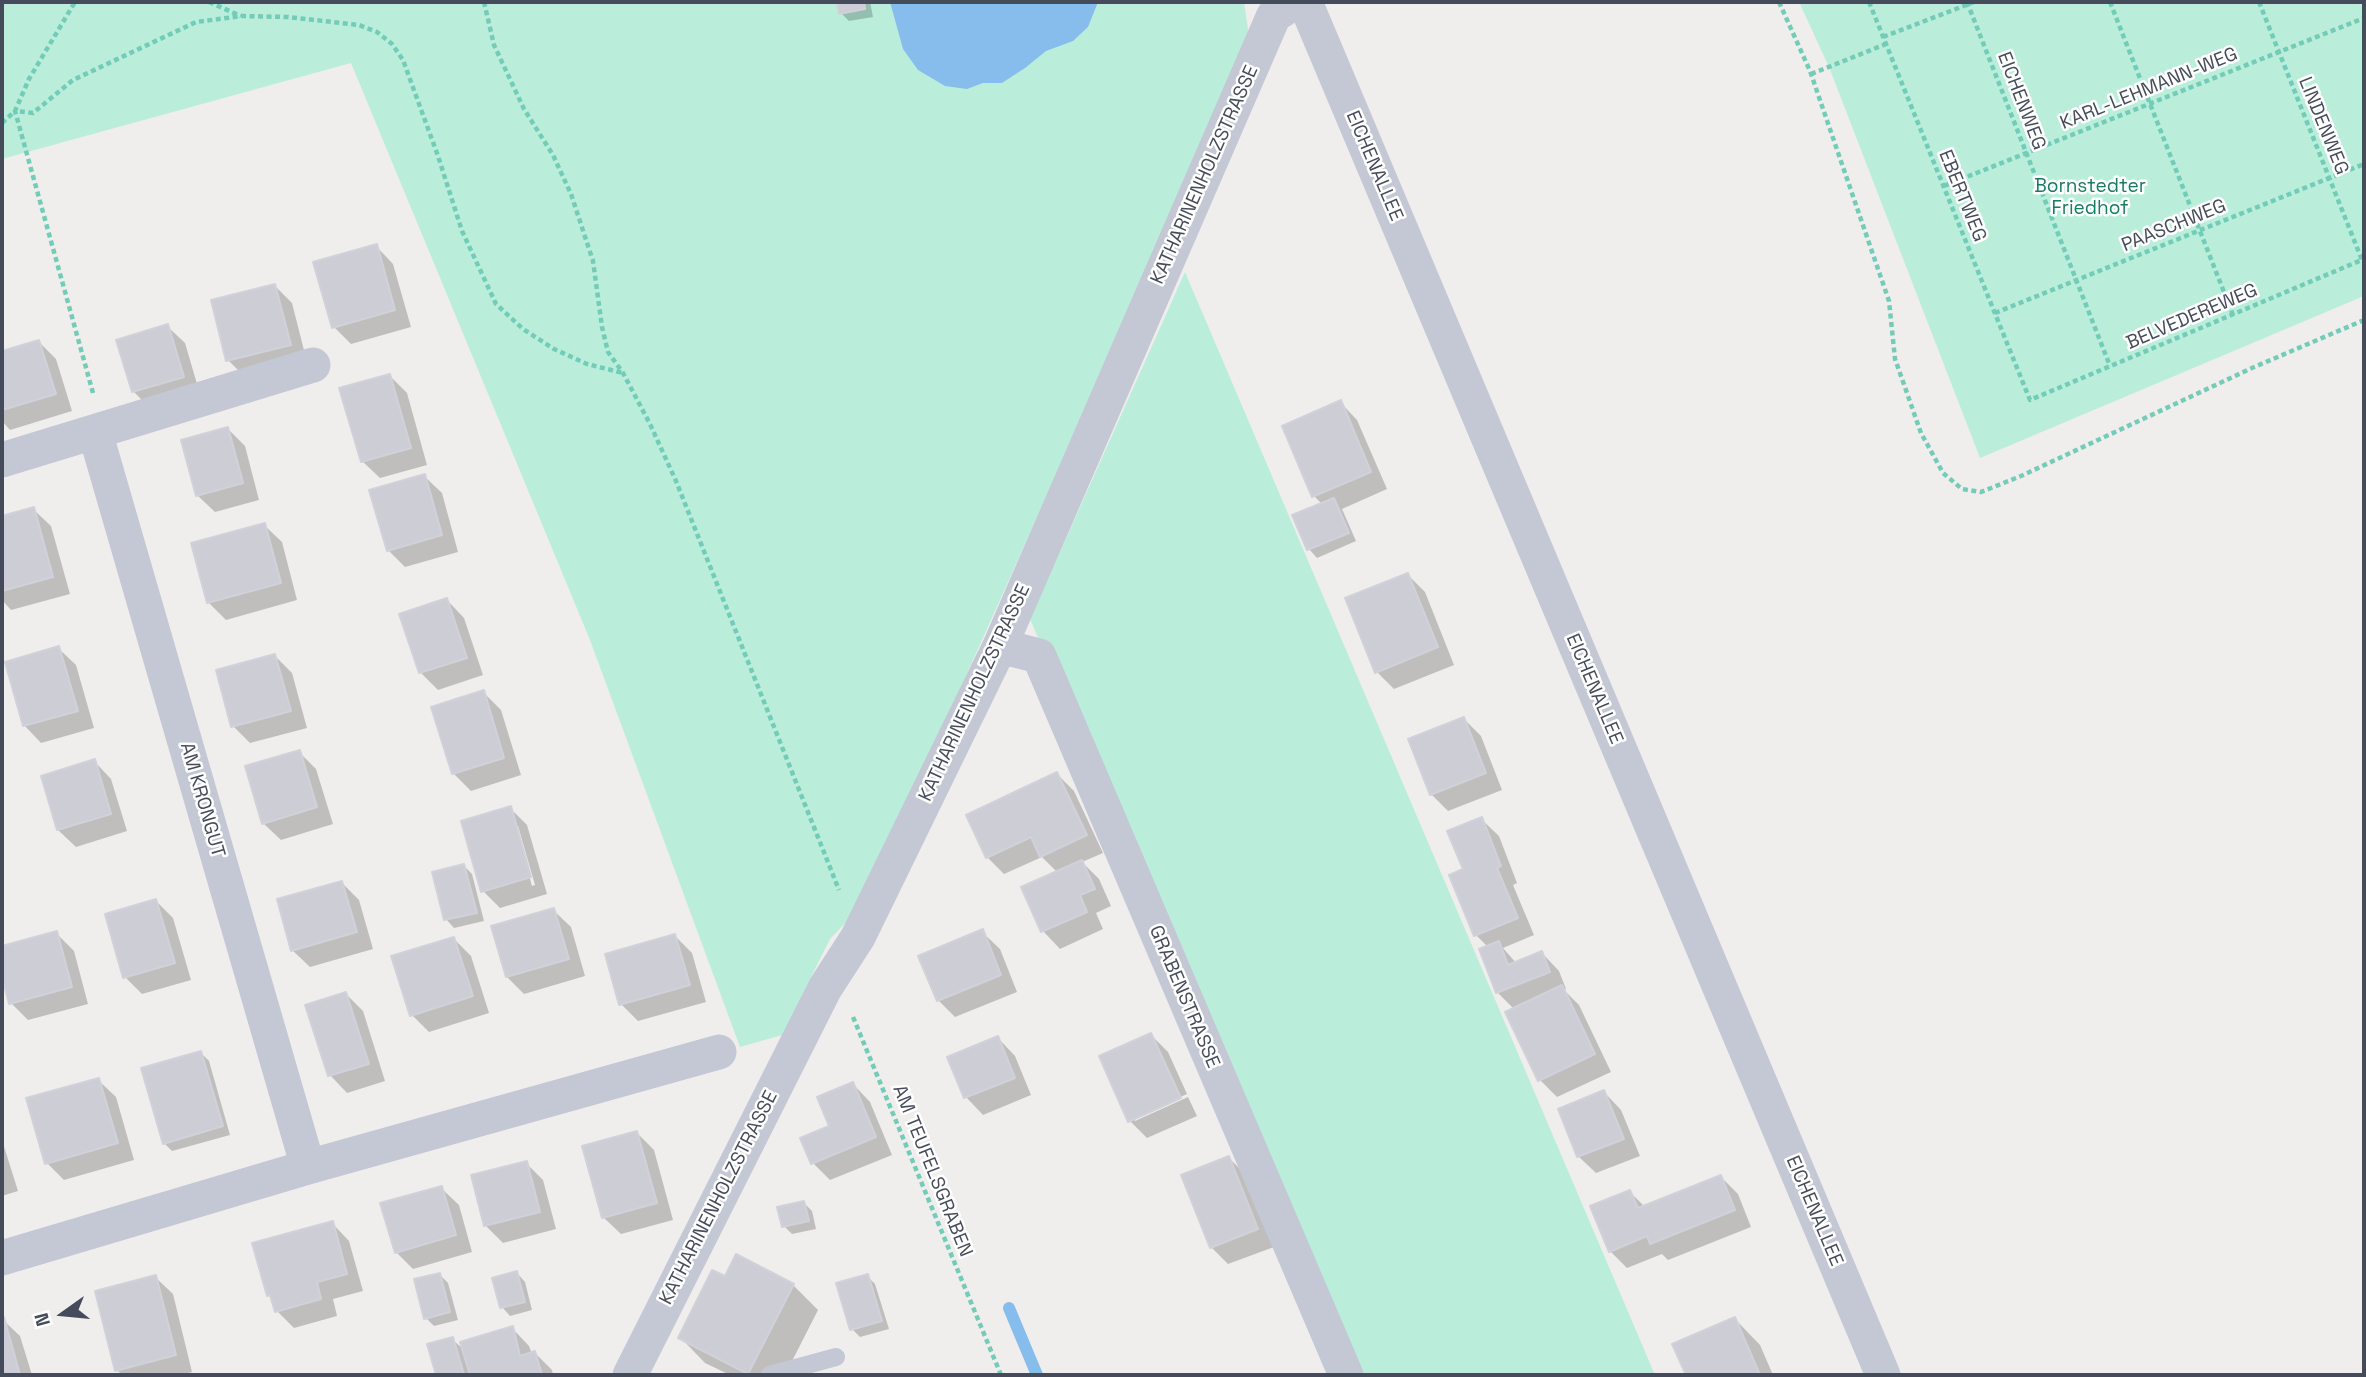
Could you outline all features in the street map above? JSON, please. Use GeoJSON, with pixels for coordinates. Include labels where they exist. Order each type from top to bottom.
{"type":"FeatureCollection","features":[{"type":"Feature","properties":{"kind":"street","name":"KATHARINENHOLZSTRASSE"},"geometry":{"type":"LineString","coordinates":[[636,1373],[825,988],[858,937],[1000,646],[1274,15],[1295,2]]}},
{"type":"Feature","properties":{"kind":"street","name":"EICHENALLEE"},"geometry":{"type":"LineString","coordinates":[[1305,2],[1884,1375]]}},
{"type":"Feature","properties":{"kind":"street"},"geometry":{"type":"LineString","coordinates":[[2,460],[313,365]]}},
{"type":"Feature","properties":{"kind":"street","name":"AM KRONGUT"},"geometry":{"type":"LineString","coordinates":[[95,432],[308,1167]]}},
{"type":"Feature","properties":{"kind":"street","name":"GRABENSTRASSE"},"geometry":{"type":"LineString","coordinates":[[1000,646],[1039,656],[1346,1375]]}},
{"type":"Feature","properties":{"kind":"street"},"geometry":{"type":"LineString","coordinates":[[2,1258],[308,1167],[719,1052]]}},
{"type":"Feature","properties":{"kind":"lane"},"geometry":{"type":"LineString","coordinates":[[770,1375],[836,1357]]}},
{"type":"Feature","properties":{"kind":"path"},"geometry":{"type":"LineString","coordinates":[[2,123],[15,111],[29,79],[75,2]]}},
{"type":"Feature","properties":{"kind":"path"},"geometry":{"type":"LineString","coordinates":[[209,2],[242,16]]}},
{"type":"Feature","properties":{"kind":"path"},"geometry":{"type":"LineString","coordinates":[[484,2],[494,45],[524,109],[553,155],[571,194],[593,261],[601,327],[608,352],[623,373],[650,424],[676,481],[858,937]]}},
{"type":"Feature","properties":{"kind":"path"},"geometry":{"type":"LineString","coordinates":[[1779,2],[1811,73],[1889,301],[1895,359],[1921,433],[1943,473],[1962,489],[1981,492],[2021,476],[2252,368],[2364,320]]}},
{"type":"Feature","properties":{"kind":"path","name":"EBERTWEG"},"geometry":{"type":"LineString","coordinates":[[1869,2],[2030,400]]}},
{"type":"Feature","properties":{"kind":"path"},"geometry":{"type":"LineString","coordinates":[[2110,2],[2233,315]]}},
{"type":"Feature","properties":{"kind":"path","name":"LINDENWEG"},"geometry":{"type":"LineString","coordinates":[[2259,2],[2363,260]]}},
{"type":"Feature","properties":{"kind":"path"},"geometry":{"type":"LineString","coordinates":[[1883,37],[1970,3]]}},
{"type":"Feature","properties":{"kind":"path","name":"EICHENWEG"},"geometry":{"type":"LineString","coordinates":[[1970,3],[2110,366]]}},
{"type":"Feature","properties":{"kind":"path"},"geometry":{"type":"LineString","coordinates":[[15,111],[33,113],[73,80],[196,22],[242,16],[288,17],[359,25],[377,32],[403,60],[462,231],[496,304],[523,329],[554,349],[587,363],[623,373]]}},
{"type":"Feature","properties":{"kind":"path","name":"KARL-LEHMANN-WEG"},"geometry":{"type":"LineString","coordinates":[[1944,186],[2364,18]]}},
{"type":"Feature","properties":{"kind":"path"},"geometry":{"type":"LineString","coordinates":[[1811,73],[1886,44]]}},
{"type":"Feature","properties":{"kind":"path"},"geometry":{"type":"LineString","coordinates":[[15,111],[99,413],[95,432]]}},
{"type":"Feature","properties":{"kind":"path","name":"PAASCHWEG"},"geometry":{"type":"LineString","coordinates":[[1995,313],[2364,164]]}},
{"type":"Feature","properties":{"kind":"path","name":"BELVEDEREWEG"},"geometry":{"type":"LineString","coordinates":[[2030,400],[2363,260]]}},
{"type":"Feature","properties":{"kind":"path","name":"AM TEUFELSGRABEN"},"geometry":{"type":"LineString","coordinates":[[825,988],[846,999],[1001,1375]]}},
{"type":"Feature","properties":{"kind":"green space"},"geometry":{"type":"Polygon","coordinates":[[[2,2],[1244,2],[1250,43],[863,905],[830,939],[782,1035],[740,1047],[590,640],[351,63],[2,159],[2,2]]]}},
{"type":"Feature","properties":{"kind":"green space","name":"Bornstedter Friedhof"},"geometry":{"type":"Polygon","coordinates":[[[1799,2],[2364,2],[2364,296],[1980,458],[1829,67],[1799,2]]]}},
{"type":"Feature","properties":{"kind":"green space"},"geometry":{"type":"Polygon","coordinates":[[[1185,272],[1655,1375],[1354,1375],[1030,619],[1185,272]]]}},
{"type":"Feature","properties":{"kind":"water"},"geometry":{"type":"Polygon","coordinates":[[[890,2],[1098,2],[1088,27],[1073,41],[1046,51],[1002,83],[983,83],[967,89],[945,86],[918,70],[903,49],[890,2]]]}},
{"type":"Feature","properties":{"kind":"building"},"geometry":{"type":"Polygon","coordinates":[[[837,2],[864,2],[865,9],[839,14],[837,2]]]}},
{"type":"Feature","properties":{"kind":"building"},"geometry":{"type":"Polygon","coordinates":[[[377,244],[395,310],[332,328],[313,262],[377,244]]]}},
{"type":"Feature","properties":{"kind":"building"},"geometry":{"type":"Polygon","coordinates":[[[275,284],[291,345],[226,361],[211,300],[275,284]]]}},
{"type":"Feature","properties":{"kind":"building"},"geometry":{"type":"Polygon","coordinates":[[[168,324],[184,377],[132,392],[116,340],[168,324]]]}},
{"type":"Feature","properties":{"kind":"building"},"geometry":{"type":"Polygon","coordinates":[[[39,340],[56,394],[2,410],[2,351],[39,340]]]}},
{"type":"Feature","properties":{"kind":"building"},"geometry":{"type":"Polygon","coordinates":[[[390,374],[411,448],[361,462],[339,388],[390,374]]]}},
{"type":"Feature","properties":{"kind":"building"},"geometry":{"type":"Polygon","coordinates":[[[1341,400],[1371,472],[1312,497],[1282,426],[1341,400]]]}},
{"type":"Feature","properties":{"kind":"building"},"geometry":{"type":"Polygon","coordinates":[[[228,427],[243,483],[196,496],[181,440],[228,427]]]}},
{"type":"Feature","properties":{"kind":"building"},"geometry":{"type":"Polygon","coordinates":[[[425,474],[442,535],[387,551],[369,490],[425,474]]]}},
{"type":"Feature","properties":{"kind":"building"},"geometry":{"type":"Polygon","coordinates":[[[1334,498],[1349,533],[1307,550],[1292,515],[1334,498]]]}},
{"type":"Feature","properties":{"kind":"building"},"geometry":{"type":"Polygon","coordinates":[[[34,507],[53,577],[2,591],[2,516],[34,507]]]}},
{"type":"Feature","properties":{"kind":"building"},"geometry":{"type":"Polygon","coordinates":[[[265,523],[281,583],[207,603],[191,543],[265,523]]]}},
{"type":"Feature","properties":{"kind":"building"},"geometry":{"type":"Polygon","coordinates":[[[1408,573],[1438,647],[1375,673],[1345,598],[1408,573]]]}},
{"type":"Feature","properties":{"kind":"building"},"geometry":{"type":"Polygon","coordinates":[[[447,598],[467,658],[419,673],[399,614],[447,598]]]}},
{"type":"Feature","properties":{"kind":"building"},"geometry":{"type":"Polygon","coordinates":[[[59,646],[78,711],[23,726],[5,662],[59,646]]]}},
{"type":"Feature","properties":{"kind":"building"},"geometry":{"type":"Polygon","coordinates":[[[275,654],[291,711],[231,727],[216,670],[275,654]]]}},
{"type":"Feature","properties":{"kind":"building"},"geometry":{"type":"Polygon","coordinates":[[[484,690],[504,758],[452,774],[431,707],[484,690]]]}},
{"type":"Feature","properties":{"kind":"building"},"geometry":{"type":"Polygon","coordinates":[[[1464,717],[1486,773],[1430,795],[1408,739],[1464,717]]]}},
{"type":"Feature","properties":{"kind":"building"},"geometry":{"type":"Polygon","coordinates":[[[300,750],[317,807],[262,824],[245,766],[300,750]]]}},
{"type":"Feature","properties":{"kind":"building"},"geometry":{"type":"Polygon","coordinates":[[[95,759],[111,814],[57,830],[41,776],[95,759]]]}},
{"type":"Feature","properties":{"kind":"building"},"geometry":{"type":"Polygon","coordinates":[[[1057,772],[1087,835],[1040,857],[1031,837],[986,858],[966,815],[1057,772]]]}},
{"type":"Feature","properties":{"kind":"building"},"geometry":{"type":"Polygon","coordinates":[[[511,806],[531,877],[481,892],[461,821],[511,806]]]}},
{"type":"Feature","properties":{"kind":"building"},"geometry":{"type":"Polygon","coordinates":[[[1482,817],[1501,866],[1497,868],[1518,918],[1474,936],[1449,875],[1463,869],[1447,831],[1482,817]]]}},
{"type":"Feature","properties":{"kind":"building"},"geometry":{"type":"Polygon","coordinates":[[[1082,860],[1095,889],[1080,895],[1087,912],[1041,932],[1021,887],[1082,860]]]}},
{"type":"Feature","properties":{"kind":"building"},"geometry":{"type":"Polygon","coordinates":[[[464,864],[477,913],[444,920],[432,872],[464,864]]]}},
{"type":"Feature","properties":{"kind":"building"},"geometry":{"type":"Polygon","coordinates":[[[342,881],[357,932],[291,951],[277,899],[342,881]]]}},
{"type":"Feature","properties":{"kind":"building"},"geometry":{"type":"Polygon","coordinates":[[[156,899],[175,963],[123,978],[105,914],[156,899]]]}},
{"type":"Feature","properties":{"kind":"building"},"geometry":{"type":"Polygon","coordinates":[[[554,908],[569,959],[506,977],[491,926],[554,908]]]}},
{"type":"Feature","properties":{"kind":"building"},"geometry":{"type":"Polygon","coordinates":[[[983,929],[1001,975],[937,1001],[918,956],[983,929]]]}},
{"type":"Feature","properties":{"kind":"building"},"geometry":{"type":"Polygon","coordinates":[[[57,931],[72,987],[9,1004],[2,977],[2,946],[57,931]]]}},
{"type":"Feature","properties":{"kind":"building"},"geometry":{"type":"Polygon","coordinates":[[[675,934],[690,985],[619,1005],[605,954],[675,934]]]}},
{"type":"Feature","properties":{"kind":"building"},"geometry":{"type":"Polygon","coordinates":[[[454,937],[473,996],[410,1016],[391,956],[454,937]]]}},
{"type":"Feature","properties":{"kind":"building"},"geometry":{"type":"Polygon","coordinates":[[[1499,941],[1508,965],[1542,951],[1550,972],[1496,993],[1479,949],[1499,941]]]}},
{"type":"Feature","properties":{"kind":"building"},"geometry":{"type":"Polygon","coordinates":[[[1562,985],[1595,1054],[1538,1081],[1505,1012],[1562,985]]]}},
{"type":"Feature","properties":{"kind":"building"},"geometry":{"type":"Polygon","coordinates":[[[346,992],[369,1064],[328,1076],[305,1005],[346,992]]]}},
{"type":"Feature","properties":{"kind":"building"},"geometry":{"type":"Polygon","coordinates":[[[1151,1033],[1181,1098],[1128,1122],[1099,1056],[1151,1033]]]}},
{"type":"Feature","properties":{"kind":"building"},"geometry":{"type":"Polygon","coordinates":[[[998,1036],[1015,1078],[964,1098],[947,1057],[998,1036]]]}},
{"type":"Feature","properties":{"kind":"building"},"geometry":{"type":"Polygon","coordinates":[[[201,1051],[223,1126],[163,1144],[141,1068],[201,1051]]]}},
{"type":"Feature","properties":{"kind":"building"},"geometry":{"type":"Polygon","coordinates":[[[99,1078],[118,1143],[45,1164],[26,1098],[99,1078]]]}},
{"type":"Feature","properties":{"kind":"building"},"geometry":{"type":"Polygon","coordinates":[[[853,1082],[876,1137],[811,1164],[800,1138],[829,1126],[817,1097],[853,1082]]]}},
{"type":"Feature","properties":{"kind":"building"},"geometry":{"type":"Polygon","coordinates":[[[1604,1090],[1624,1139],[1577,1157],[1558,1109],[1604,1090]]]}},
{"type":"Feature","properties":{"kind":"building"},"geometry":{"type":"Polygon","coordinates":[[[637,1131],[657,1203],[602,1218],[582,1146],[637,1131]]]}},
{"type":"Feature","properties":{"kind":"building"},"geometry":{"type":"Polygon","coordinates":[[[1229,1156],[1258,1229],[1210,1248],[1181,1175],[1229,1156]]]}},
{"type":"Feature","properties":{"kind":"building"},"geometry":{"type":"Polygon","coordinates":[[[527,1161],[540,1212],[484,1226],[471,1175],[527,1161]]]}},
{"type":"Feature","properties":{"kind":"building"},"geometry":{"type":"Polygon","coordinates":[[[1721,1175],[1735,1210],[1650,1244],[1647,1236],[1609,1252],[1590,1206],[1630,1190],[1638,1208],[1721,1175]]]}},
{"type":"Feature","properties":{"kind":"building"},"geometry":{"type":"Polygon","coordinates":[[[442,1186],[456,1235],[395,1253],[380,1203],[442,1186]]]}},
{"type":"Feature","properties":{"kind":"building"},"geometry":{"type":"Polygon","coordinates":[[[804,1201],[809,1221],[782,1227],[777,1207],[804,1201]]]}},
{"type":"Feature","properties":{"kind":"building"},"geometry":{"type":"Polygon","coordinates":[[[333,1221],[347,1274],[317,1282],[321,1299],[275,1312],[270,1295],[267,1296],[252,1243],[333,1221]]]}},
{"type":"Feature","properties":{"kind":"building"},"geometry":{"type":"Polygon","coordinates":[[[736,1254],[794,1284],[748,1374],[678,1338],[712,1270],[725,1276],[736,1254]]]}},
{"type":"Feature","properties":{"kind":"building"},"geometry":{"type":"Polygon","coordinates":[[[517,1271],[525,1302],[500,1308],[492,1278],[517,1271]]]}},
{"type":"Feature","properties":{"kind":"building"},"geometry":{"type":"Polygon","coordinates":[[[440,1273],[450,1312],[424,1319],[414,1279],[440,1273]]]}},
{"type":"Feature","properties":{"kind":"building"},"geometry":{"type":"Polygon","coordinates":[[[868,1274],[882,1321],[850,1330],[836,1283],[868,1274]]]}},
{"type":"Feature","properties":{"kind":"building"},"geometry":{"type":"Polygon","coordinates":[[[156,1275],[176,1355],[115,1371],[95,1291],[156,1275]]]}},
{"type":"Feature","properties":{"kind":"building"},"geometry":{"type":"Polygon","coordinates":[[[4,1317],[20,1375],[2,1375],[4,1317]]]}},
{"type":"Feature","properties":{"kind":"building"},"geometry":{"type":"Polygon","coordinates":[[[1735,1317],[1760,1375],[1686,1375],[1672,1344],[1735,1317]]]}},
{"type":"Feature","properties":{"kind":"building"},"geometry":{"type":"Polygon","coordinates":[[[513,1326],[520,1356],[535,1351],[542,1375],[470,1375],[460,1342],[513,1326]]]}},
{"type":"Feature","properties":{"kind":"building"},"geometry":{"type":"Polygon","coordinates":[[[453,1337],[464,1375],[436,1375],[427,1344],[453,1337]]]}},
{"type":"Feature","properties":{"kind":"waterway"},"geometry":{"type":"LineString","coordinates":[[1009,1308],[1037,1375]]}}]}
